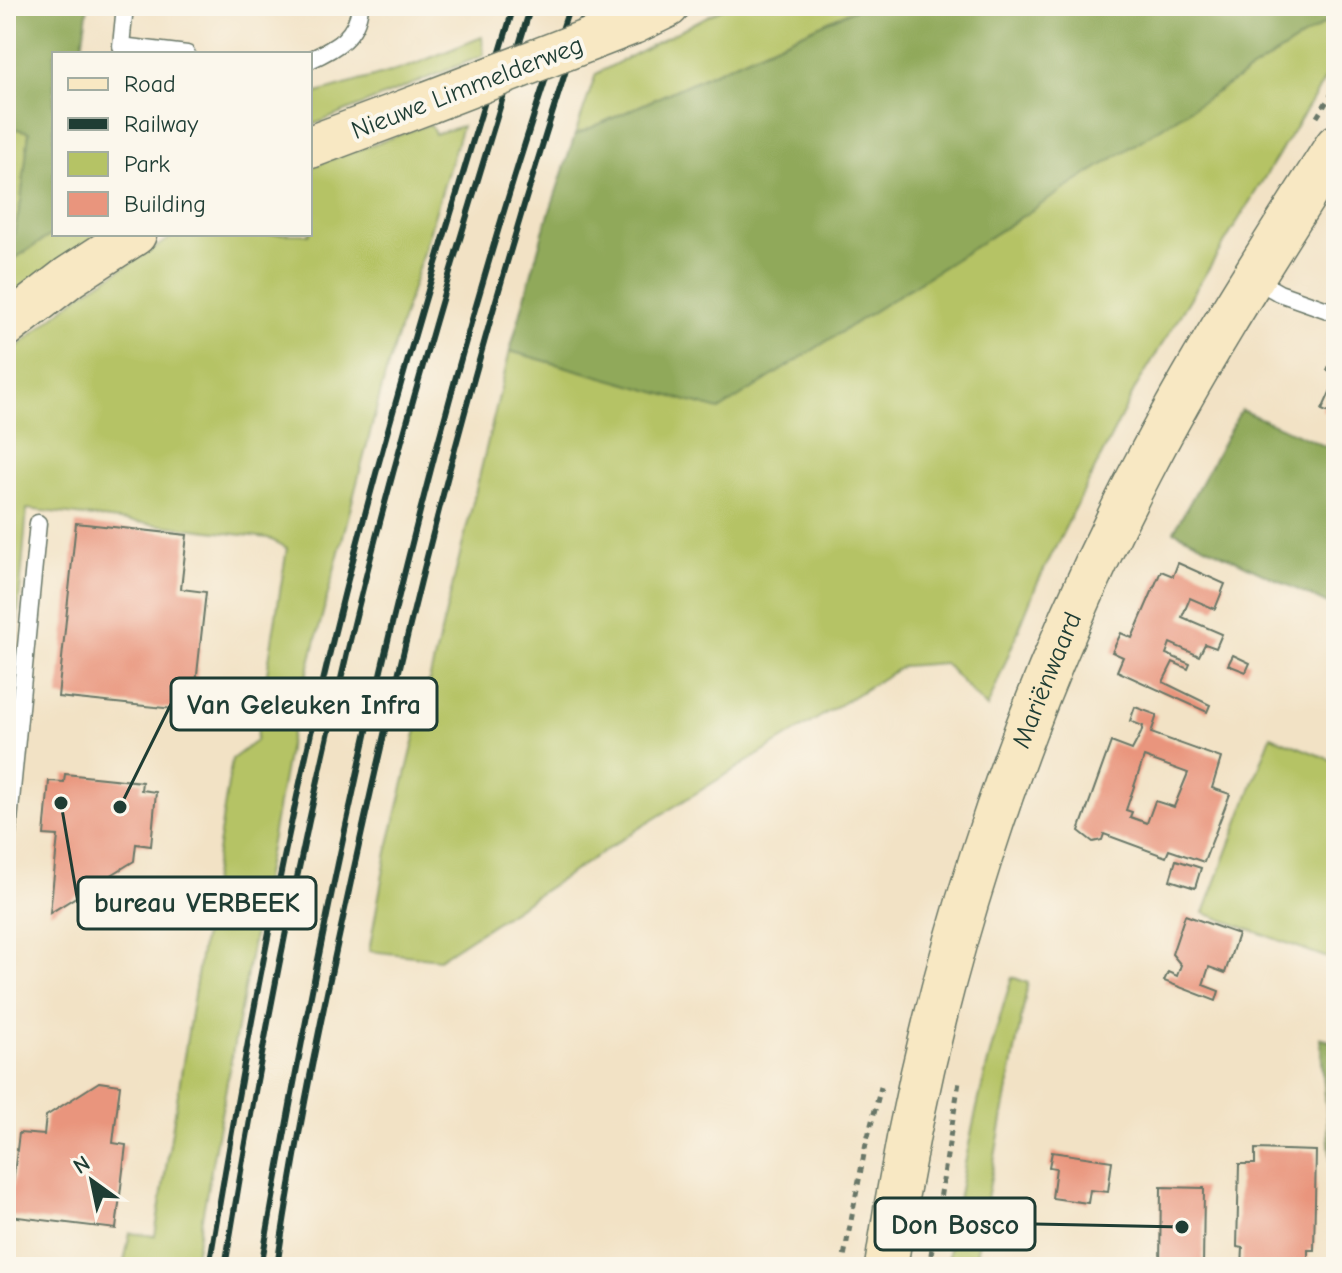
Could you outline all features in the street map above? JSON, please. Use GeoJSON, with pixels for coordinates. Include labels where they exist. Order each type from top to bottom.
{"type":"FeatureCollection","features":[{"type":"Feature","properties":{"kind":"street","name":"Nieuwe Limmelderweg"},"geometry":{"type":"LineString","coordinates":[[312,146],[650,14]]}},
{"type":"Feature","properties":{"kind":"street","name":"Mariënwaard"},"geometry":{"type":"LineString","coordinates":[[886,1267],[915,1100],[978,873],[1014,761],[1091,574],[1141,471],[1253,277],[1336,146]]}},
{"type":"Feature","properties":{"kind":"street"},"geometry":{"type":"LineString","coordinates":[[6,326],[69,277],[132,236]]}},
{"type":"Feature","properties":{"kind":"lane"},"geometry":{"type":"LineString","coordinates":[[125,6],[121,46],[170,52]]}},
{"type":"Feature","properties":{"kind":"lane"},"geometry":{"type":"LineString","coordinates":[[312,59],[340,47],[359,21],[360,6]]}},
{"type":"Feature","properties":{"kind":"lane"},"geometry":{"type":"LineString","coordinates":[[1253,277],[1279,293],[1336,313]]}},
{"type":"Feature","properties":{"kind":"lane"},"geometry":{"type":"LineString","coordinates":[[6,852],[38,523]]}},
{"type":"Feature","properties":{"kind":"path"},"geometry":{"type":"LineString","coordinates":[[929,1267],[961,1071]]}},
{"type":"Feature","properties":{"kind":"green space"},"geometry":{"type":"Polygon","coordinates":[[[6,6],[17,6],[8,93],[29,132],[21,201],[9,262],[52,234],[101,236],[6,303],[6,6]]]}},
{"type":"Feature","properties":{"kind":"green space"},"geometry":{"type":"Polygon","coordinates":[[[17,6],[88,6],[81,52],[52,52],[52,234],[8,263],[21,201],[29,132],[8,127],[8,94],[17,6]]]}},
{"type":"Feature","properties":{"kind":"green space"},"geometry":{"type":"Polygon","coordinates":[[[727,6],[862,6],[575,135],[596,74],[727,6]]]}},
{"type":"Feature","properties":{"kind":"green space"},"geometry":{"type":"Polygon","coordinates":[[[862,6],[1336,6],[1336,16],[719,410],[510,351],[543,232],[575,135],[862,6]]]}},
{"type":"Feature","properties":{"kind":"green space"},"geometry":{"type":"Polygon","coordinates":[[[1336,16],[1336,61],[1136,387],[1037,584],[987,708],[944,663],[903,666],[641,827],[439,959],[369,951],[387,852],[510,351],[719,409],[1336,16]]]}},
{"type":"Feature","properties":{"kind":"green space"},"geometry":{"type":"Polygon","coordinates":[[[482,37],[484,55],[312,125],[312,94],[408,67],[482,37]]]}},
{"type":"Feature","properties":{"kind":"green space"},"geometry":{"type":"Polygon","coordinates":[[[430,124],[435,134],[462,126],[385,376],[290,739],[193,1267],[123,1267],[130,1233],[155,1236],[232,759],[256,741],[287,548],[268,538],[27,509],[8,731],[14,732],[6,804],[6,356],[80,295],[174,236],[312,236],[312,166],[430,124]]]}},
{"type":"Feature","properties":{"kind":"green space"},"geometry":{"type":"Polygon","coordinates":[[[1241,410],[1336,451],[1336,608],[1174,531],[1241,410]]]}},
{"type":"Feature","properties":{"kind":"green space"},"geometry":{"type":"Polygon","coordinates":[[[1271,736],[1336,762],[1336,961],[1204,913],[1271,736]]]}},
{"type":"Feature","properties":{"kind":"green space"},"geometry":{"type":"Polygon","coordinates":[[[1012,977],[1028,983],[974,1267],[947,1267],[974,1121],[1012,977]]]}},
{"type":"Feature","properties":{"kind":"green space"},"geometry":{"type":"Polygon","coordinates":[[[1320,1038],[1336,1043],[1336,1164],[1331,1164],[1320,1038]]]}},
{"type":"Feature","properties":{"kind":"building"},"geometry":{"type":"Polygon","coordinates":[[[237,6],[291,6],[290,14],[237,6]]]}},
{"type":"Feature","properties":{"kind":"building"},"geometry":{"type":"Polygon","coordinates":[[[1336,350],[1336,375],[1327,370],[1336,350]]]}},
{"type":"Feature","properties":{"kind":"building"},"geometry":{"type":"Polygon","coordinates":[[[1336,379],[1336,416],[1322,410],[1336,379]]]}},
{"type":"Feature","properties":{"kind":"building"},"geometry":{"type":"Polygon","coordinates":[[[76,523],[187,535],[181,589],[206,592],[193,711],[58,697],[76,523]]]}},
{"type":"Feature","properties":{"kind":"building"},"geometry":{"type":"Polygon","coordinates":[[[1178,563],[1225,584],[1215,609],[1190,598],[1182,617],[1222,634],[1216,648],[1205,644],[1199,656],[1170,643],[1166,654],[1190,664],[1188,669],[1173,662],[1163,682],[1210,705],[1207,712],[1117,671],[1123,657],[1112,652],[1121,633],[1132,638],[1161,571],[1173,576],[1178,563]]]}},
{"type":"Feature","properties":{"kind":"building"},"geometry":{"type":"Polygon","coordinates":[[[1233,655],[1250,663],[1246,672],[1228,665],[1233,655]]]}},
{"type":"Feature","properties":{"kind":"building"},"geometry":{"type":"Polygon","coordinates":[[[1135,707],[1157,715],[1151,733],[1221,758],[1212,788],[1230,794],[1204,862],[1169,850],[1166,857],[1104,834],[1102,840],[1093,842],[1079,831],[1111,742],[1132,750],[1141,733],[1143,726],[1130,721],[1135,707]],[[1144,757],[1126,810],[1132,812],[1130,817],[1147,823],[1155,801],[1174,807],[1188,773],[1144,757]]]}},
{"type":"Feature","properties":{"kind":"building"},"geometry":{"type":"Polygon","coordinates":[[[65,774],[142,782],[141,790],[156,792],[151,846],[136,844],[134,861],[50,913],[58,836],[44,835],[49,781],[64,782],[65,774]]]}},
{"type":"Feature","properties":{"kind":"building"},"geometry":{"type":"Polygon","coordinates":[[[1176,860],[1201,868],[1195,888],[1170,880],[1176,860]]]}},
{"type":"Feature","properties":{"kind":"building"},"geometry":{"type":"Polygon","coordinates":[[[1185,915],[1238,934],[1225,973],[1209,967],[1203,985],[1219,991],[1216,1001],[1164,981],[1168,972],[1177,976],[1181,965],[1172,954],[1185,915]]]}},
{"type":"Feature","properties":{"kind":"building"},"geometry":{"type":"Polygon","coordinates":[[[99,1082],[120,1085],[113,1143],[126,1145],[116,1229],[9,1216],[19,1133],[44,1135],[46,1116],[99,1082]]]}},
{"type":"Feature","properties":{"kind":"building"},"geometry":{"type":"Polygon","coordinates":[[[1255,1149],[1316,1151],[1314,1250],[1308,1250],[1308,1267],[1242,1267],[1243,1248],[1237,1247],[1239,1164],[1255,1164],[1255,1149]]]}},
{"type":"Feature","properties":{"kind":"building"},"geometry":{"type":"Polygon","coordinates":[[[1052,1152],[1112,1161],[1108,1192],[1090,1190],[1088,1203],[1052,1198],[1056,1168],[1049,1167],[1052,1152]]]}},
{"type":"Feature","properties":{"kind":"building"},"geometry":{"type":"Polygon","coordinates":[[[1161,1187],[1204,1188],[1203,1267],[1160,1267],[1161,1187]]]}},
{"type":"Feature","properties":{"kind":"railway"},"geometry":{"type":"LineString","coordinates":[[209,1267],[269,930],[324,678],[404,373],[514,6]]}},
{"type":"Feature","properties":{"kind":"railway"},"geometry":{"type":"LineString","coordinates":[[225,1267],[280,959],[347,653],[457,247],[531,6]]}},
{"type":"Feature","properties":{"kind":"railway"},"geometry":{"type":"LineString","coordinates":[[261,1267],[320,948],[390,630],[473,316],[570,6]]}},
{"type":"Feature","properties":{"kind":"railway"},"geometry":{"type":"LineString","coordinates":[[277,1267],[295,1154],[328,986],[413,613],[494,308],[587,6]]}},
{"type":"Feature","properties":{"kind":"place","name":"bureau VERBEEK"},"geometry":{"type":"Point","coordinates":[61,803]}},
{"type":"Feature","properties":{"kind":"place","name":"Van Geleuken Infra"},"geometry":{"type":"Point","coordinates":[120,807]}},
{"type":"Feature","properties":{"kind":"place","name":"Don Bosco"},"geometry":{"type":"Point","coordinates":[1182,1227]}}]}
